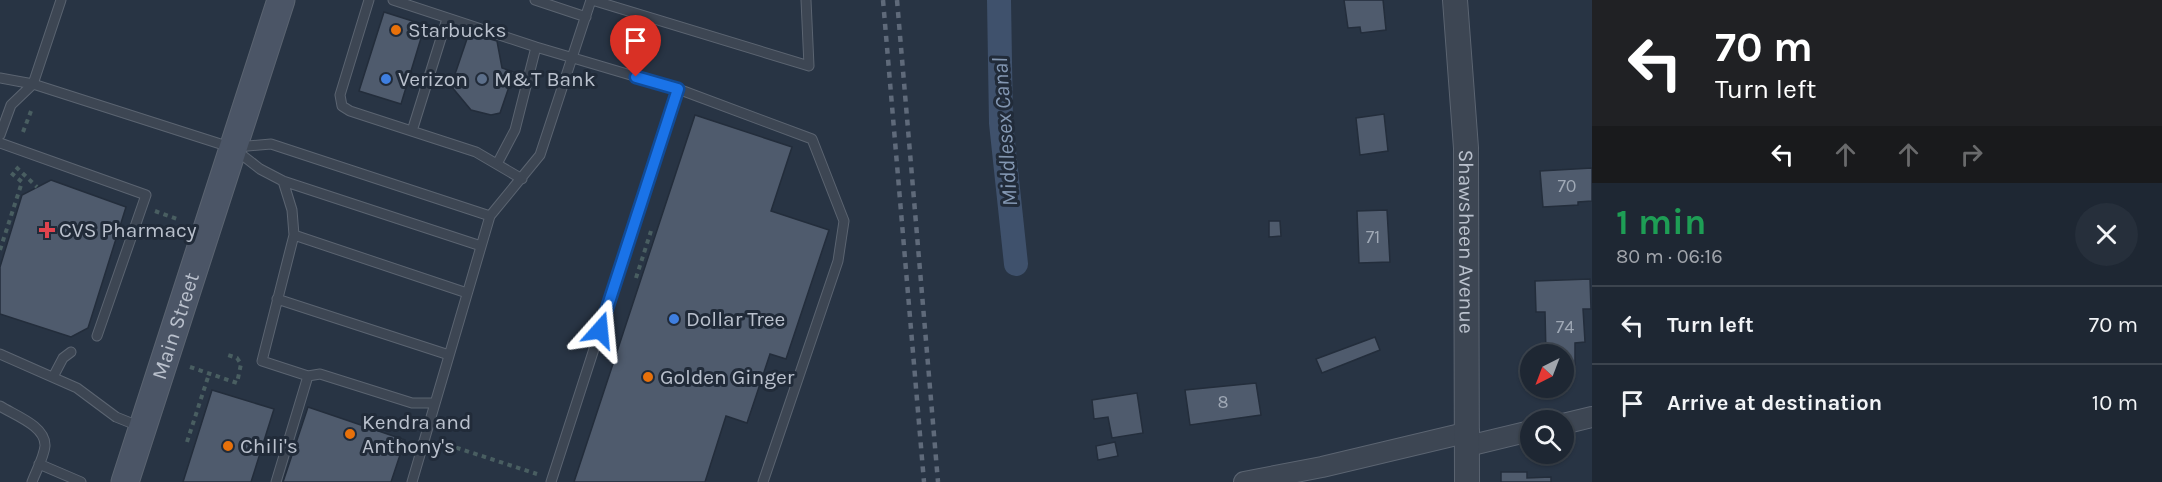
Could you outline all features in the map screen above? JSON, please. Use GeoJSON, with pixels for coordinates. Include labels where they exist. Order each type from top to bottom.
{"type":"FeatureCollection","features":[{"type":"Feature","properties":{"kind":"main road","name":"Main Street"},"geometry":{"type":"LineString","coordinates":[[125,482],[281,0]]}},
{"type":"Feature","properties":{"kind":"street","name":"Shawsheen Avenue"},"geometry":{"type":"LineString","coordinates":[[1455,0],[1466,148],[1467,482]]}},
{"type":"Feature","properties":{"kind":"street"},"geometry":{"type":"LineString","coordinates":[[1574,421],[1592,417]]}},
{"type":"Feature","properties":{"kind":"street"},"geometry":{"type":"LineString","coordinates":[[1244,482],[1468,439],[1520,433]]}},
{"type":"Feature","properties":{"kind":"lane"},"geometry":{"type":"LineString","coordinates":[[0,135],[11,105],[33,84],[61,0]]}},
{"type":"Feature","properties":{"kind":"lane"},"geometry":{"type":"LineString","coordinates":[[369,0],[340,95],[341,102],[348,110],[476,152],[522,179]]}},
{"type":"Feature","properties":{"kind":"lane"},"geometry":{"type":"LineString","coordinates":[[393,0],[536,47],[678,89],[812,139],[844,221],[838,261],[763,482]]}},
{"type":"Feature","properties":{"kind":"lane"},"geometry":{"type":"LineString","coordinates":[[535,0],[586,17]]}},
{"type":"Feature","properties":{"kind":"lane"},"geometry":{"type":"LineString","coordinates":[[412,482],[490,216],[522,179],[543,149],[592,0],[809,66],[806,0]]}},
{"type":"Feature","properties":{"kind":"lane"},"geometry":{"type":"LineString","coordinates":[[412,131],[447,19]]}},
{"type":"Feature","properties":{"kind":"lane"},"geometry":{"type":"LineString","coordinates":[[496,164],[515,130],[536,47]]}},
{"type":"Feature","properties":{"kind":"lane"},"geometry":{"type":"LineString","coordinates":[[0,78],[33,84],[233,148],[261,169],[283,181],[481,246]]}},
{"type":"Feature","properties":{"kind":"lane"},"geometry":{"type":"LineString","coordinates":[[551,482],[678,89]]}},
{"type":"Feature","properties":{"kind":"lane"},"geometry":{"type":"LineString","coordinates":[[0,143],[146,195],[97,336]]}},
{"type":"Feature","properties":{"kind":"lane"},"geometry":{"type":"LineString","coordinates":[[233,148],[271,144],[490,216]]}},
{"type":"Feature","properties":{"kind":"lane"},"geometry":{"type":"LineString","coordinates":[[283,181],[292,210],[294,235],[262,361],[309,376],[320,374],[412,403],[434,403]]}},
{"type":"Feature","properties":{"kind":"lane"},"geometry":{"type":"LineString","coordinates":[[294,235],[467,293]]}},
{"type":"Feature","properties":{"kind":"lane"},"geometry":{"type":"LineString","coordinates":[[277,299],[449,355]]}},
{"type":"Feature","properties":{"kind":"lane"},"geometry":{"type":"LineString","coordinates":[[53,377],[63,358],[71,352]]}},
{"type":"Feature","properties":{"kind":"lane"},"geometry":{"type":"LineString","coordinates":[[0,354],[81,391],[116,417],[143,428]]}},
{"type":"Feature","properties":{"kind":"lane"},"geometry":{"type":"LineString","coordinates":[[276,482],[309,376]]}},
{"type":"Feature","properties":{"kind":"lane"},"geometry":{"type":"LineString","coordinates":[[0,406],[35,427],[42,434],[45,447],[32,482]]}},
{"type":"Feature","properties":{"kind":"lane"},"geometry":{"type":"LineString","coordinates":[[39,464],[81,482]]}},
{"type":"Feature","properties":{"kind":"path"},"geometry":{"type":"LineString","coordinates":[[24,132],[31,111]]}},
{"type":"Feature","properties":{"kind":"path"},"geometry":{"type":"LineString","coordinates":[[13,164],[37,187]]}},
{"type":"Feature","properties":{"kind":"path"},"geometry":{"type":"LineString","coordinates":[[0,250],[22,182],[10,172]]}},
{"type":"Feature","properties":{"kind":"path"},"geometry":{"type":"LineString","coordinates":[[154,211],[180,220]]}},
{"type":"Feature","properties":{"kind":"path"},"geometry":{"type":"LineString","coordinates":[[190,367],[237,383],[241,364],[237,358],[225,354]]}},
{"type":"Feature","properties":{"kind":"path"},"geometry":{"type":"LineString","coordinates":[[187,442],[208,374]]}},
{"type":"Feature","properties":{"kind":"path"},"geometry":{"type":"LineString","coordinates":[[439,442],[538,474]]}},
{"type":"Feature","properties":{"kind":"building"},"geometry":{"type":"Polygon","coordinates":[[[1344,0],[1383,0],[1386,30],[1361,33],[1360,27],[1348,28],[1344,0]]]}},
{"type":"Feature","properties":{"kind":"building"},"geometry":{"type":"Polygon","coordinates":[[[384,12],[425,25],[401,104],[359,91],[384,12]]]}},
{"type":"Feature","properties":{"kind":"building","name":"M&T Bank"},"geometry":{"type":"Polygon","coordinates":[[[469,33],[497,41],[502,68],[514,72],[500,113],[491,115],[471,110],[451,86],[469,33]]]}},
{"type":"Feature","properties":{"kind":"building"},"geometry":{"type":"Polygon","coordinates":[[[1384,114],[1388,151],[1360,155],[1356,118],[1384,114]]]}},
{"type":"Feature","properties":{"kind":"building"},"geometry":{"type":"Polygon","coordinates":[[[695,115],[792,147],[771,211],[829,230],[786,359],[770,354],[747,423],[726,416],[705,482],[574,482],[695,115]]]}},
{"type":"Feature","properties":{"kind":"building"},"geometry":{"type":"Polygon","coordinates":[[[1592,168],[1592,201],[1578,202],[1578,205],[1543,207],[1540,171],[1592,168]]]}},
{"type":"Feature","properties":{"kind":"building","name":"CVS Pharmacy"},"geometry":{"type":"Polygon","coordinates":[[[51,180],[126,207],[88,328],[71,337],[0,314],[0,267],[22,195],[51,180]]]}},
{"type":"Feature","properties":{"kind":"building"},"geometry":{"type":"Polygon","coordinates":[[[1387,210],[1390,262],[1359,263],[1357,211],[1387,210]]]}},
{"type":"Feature","properties":{"kind":"building"},"geometry":{"type":"Polygon","coordinates":[[[1269,221],[1280,221],[1281,236],[1269,237],[1269,221]]]}},
{"type":"Feature","properties":{"kind":"building"},"geometry":{"type":"Polygon","coordinates":[[[1590,279],[1591,309],[1583,309],[1585,342],[1575,343],[1575,365],[1574,344],[1546,344],[1545,312],[1536,312],[1535,281],[1590,279]]]}},
{"type":"Feature","properties":{"kind":"building"},"geometry":{"type":"Polygon","coordinates":[[[1375,337],[1380,350],[1322,373],[1316,359],[1375,337]]]}},
{"type":"Feature","properties":{"kind":"building"},"geometry":{"type":"Polygon","coordinates":[[[1256,383],[1261,415],[1190,425],[1185,390],[1256,383]]]}},
{"type":"Feature","properties":{"kind":"building","name":"Chili's"},"geometry":{"type":"Polygon","coordinates":[[[212,390],[274,409],[251,482],[183,482],[212,390]]]}},
{"type":"Feature","properties":{"kind":"building"},"geometry":{"type":"Polygon","coordinates":[[[1137,393],[1143,433],[1112,438],[1108,417],[1094,419],[1092,400],[1137,393]]]}},
{"type":"Feature","properties":{"kind":"building"},"geometry":{"type":"Polygon","coordinates":[[[308,407],[405,440],[391,482],[283,482],[308,407]]]}},
{"type":"Feature","properties":{"kind":"building"},"geometry":{"type":"Polygon","coordinates":[[[1115,442],[1118,456],[1098,460],[1096,446],[1115,442]]]}},
{"type":"Feature","properties":{"kind":"building"},"geometry":{"type":"Polygon","coordinates":[[[1501,472],[1527,472],[1527,478],[1551,477],[1551,482],[1501,482],[1501,472]]]}},
{"type":"Feature","properties":{"kind":"waterway","name":"Middlesex Canal"},"geometry":{"type":"LineString","coordinates":[[999,0],[1001,123],[1016,264]]}},
{"type":"Feature","properties":{"kind":"railway"},"geometry":{"type":"LineString","coordinates":[[883,0],[924,482]]}},
{"type":"Feature","properties":{"kind":"railway"},"geometry":{"type":"LineString","coordinates":[[897,0],[938,482]]}},
{"type":"Feature","properties":{"kind":"place","name":"Starbucks"},"geometry":{"type":"Point","coordinates":[396,30]}},
{"type":"Feature","properties":{"kind":"place","name":"Verizon"},"geometry":{"type":"Point","coordinates":[386,79]}},
{"type":"Feature","properties":{"kind":"place","name":"M&T Bank"},"geometry":{"type":"Point","coordinates":[482,79]}},
{"type":"Feature","properties":{"kind":"place","name":"CVS Pharmacy"},"geometry":{"type":"Point","coordinates":[47,230]}},
{"type":"Feature","properties":{"kind":"place","name":"Dollar Tree"},"geometry":{"type":"Point","coordinates":[674,319]}},
{"type":"Feature","properties":{"kind":"place","name":"Golden Ginger"},"geometry":{"type":"Point","coordinates":[648,377]}},
{"type":"Feature","properties":{"kind":"place","name":"Kendra and Anthony's"},"geometry":{"type":"Point","coordinates":[350,434]}},
{"type":"Feature","properties":{"kind":"place","name":"Chili's"},"geometry":{"type":"Point","coordinates":[228,446]}},
{"type":"Feature","properties":{"kind":"route"},"geometry":{"type":"LineString","coordinates":[[600,330],[678,89],[636,77]]}}]}
